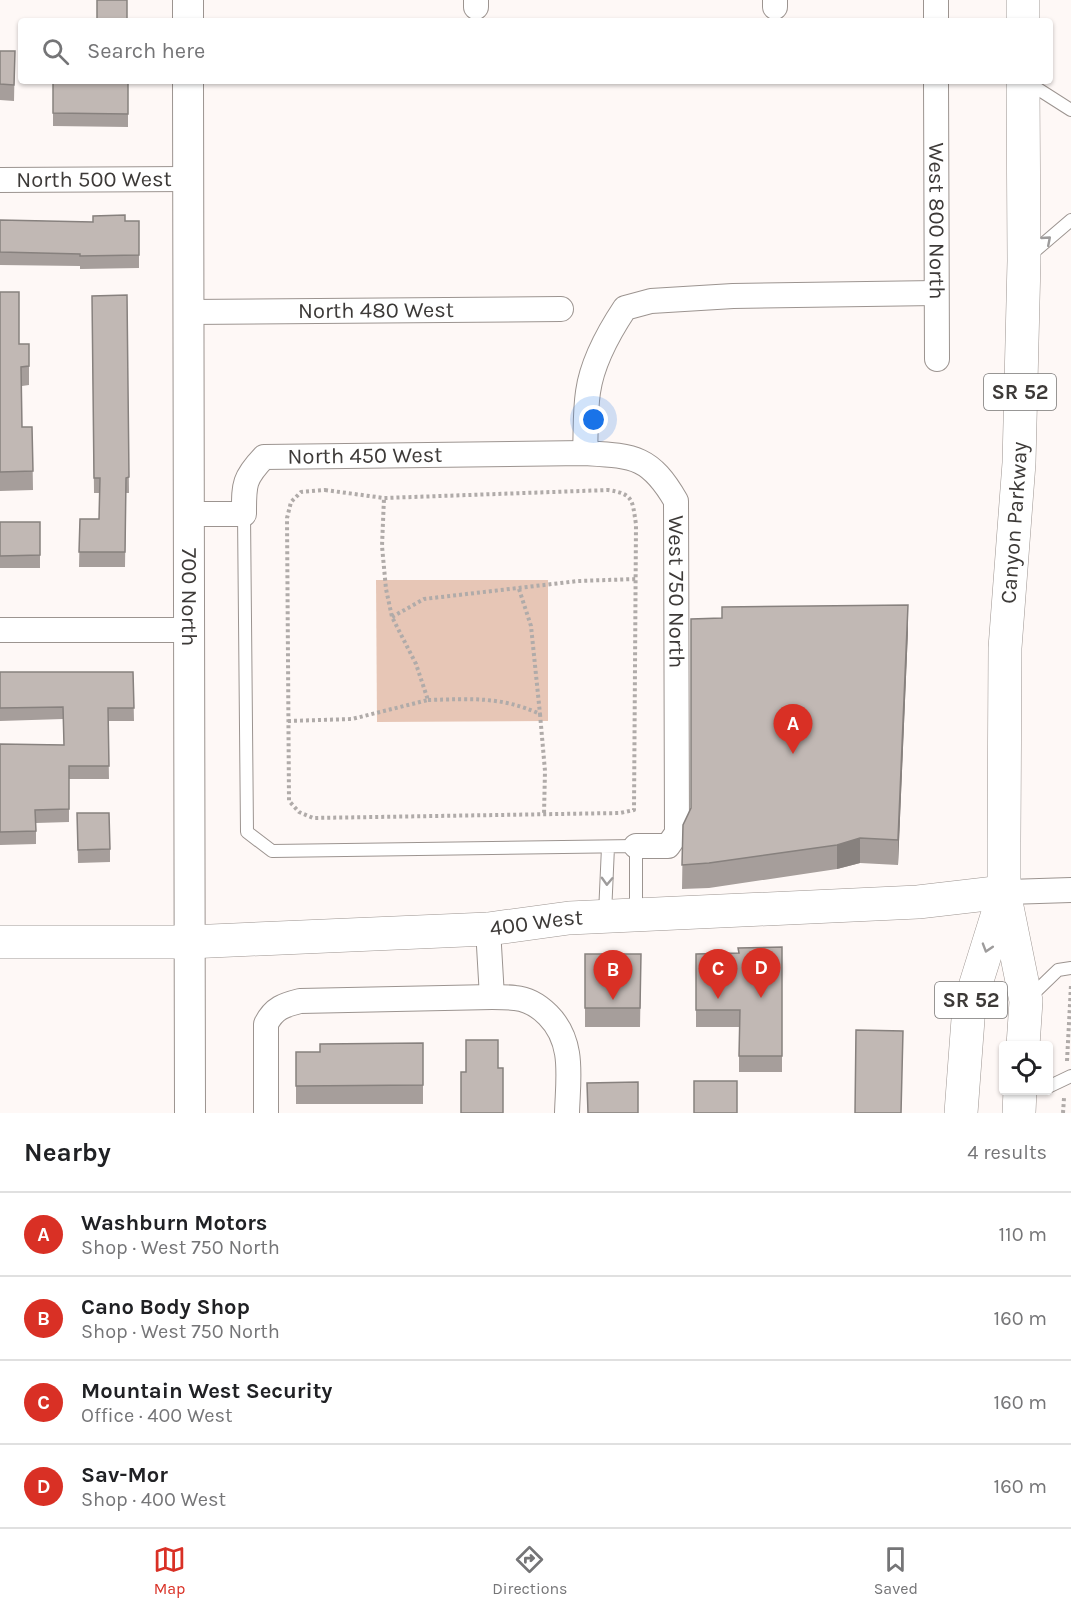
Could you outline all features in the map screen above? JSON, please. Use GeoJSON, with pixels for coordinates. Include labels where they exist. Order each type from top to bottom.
{"type":"FeatureCollection","features":[{"type":"Feature","properties":{"kind":"main road"},"geometry":{"type":"LineString","coordinates":[[1023,0],[1023,18]]}},
{"type":"Feature","properties":{"kind":"main road","name":"Canyon Parkway"},"geometry":{"type":"LineString","coordinates":[[1023,1041],[1026,1001],[1004,892],[1005,648],[1019,463],[1024,261],[1024,84]]}},
{"type":"Feature","properties":{"kind":"main road","name":"Canyon Parkway"},"geometry":{"type":"LineString","coordinates":[[961,1113],[969,1006],[1004,892]]}},
{"type":"Feature","properties":{"kind":"main road","name":"400 West"},"geometry":{"type":"LineString","coordinates":[[0,942],[189,942],[488,929],[569,918],[918,902],[1004,892]]}},
{"type":"Feature","properties":{"kind":"street"},"geometry":{"type":"LineString","coordinates":[[188,0],[188,18]]}},
{"type":"Feature","properties":{"kind":"street"},"geometry":{"type":"LineString","coordinates":[[936,0],[936,18]]}},
{"type":"Feature","properties":{"kind":"street","name":"700 North"},"geometry":{"type":"LineString","coordinates":[[188,84],[187,630],[190,1113]]}},
{"type":"Feature","properties":{"kind":"street","name":"West 800 North"},"geometry":{"type":"LineString","coordinates":[[936,84],[937,359]]}},
{"type":"Feature","properties":{"kind":"street","name":"North 500 West"},"geometry":{"type":"LineString","coordinates":[[0,180],[188,179]]}},
{"type":"Feature","properties":{"kind":"street"},"geometry":{"type":"LineString","coordinates":[[585,453],[588,391],[591,380],[614,325],[625,308],[651,301],[733,296],[936,292]]}},
{"type":"Feature","properties":{"kind":"street","name":"North 480 West"},"geometry":{"type":"LineString","coordinates":[[189,312],[561,309]]}},
{"type":"Feature","properties":{"kind":"street","name":"North 450 West"},"geometry":{"type":"LineString","coordinates":[[244,514],[244,486],[250,472],[264,457],[585,453]]}},
{"type":"Feature","properties":{"kind":"street","name":"West 750 North"},"geometry":{"type":"LineString","coordinates":[[585,453],[634,458],[656,472],[676,501],[677,833],[668,846],[636,846]]}},
{"type":"Feature","properties":{"kind":"street"},"geometry":{"type":"LineString","coordinates":[[189,514],[244,514]]}},
{"type":"Feature","properties":{"kind":"street"},"geometry":{"type":"LineString","coordinates":[[0,630],[187,630]]}},
{"type":"Feature","properties":{"kind":"street","name":"400 West"},"geometry":{"type":"LineString","coordinates":[[1004,892],[1071,890]]}},
{"type":"Feature","properties":{"kind":"street"},"geometry":{"type":"LineString","coordinates":[[488,929],[492,997]]}},
{"type":"Feature","properties":{"kind":"street"},"geometry":{"type":"LineString","coordinates":[[266,1113],[266,1024],[271,1014],[281,1006],[300,1001],[492,997],[517,998],[532,1003],[556,1023],[566,1043],[567,1113]]}},
{"type":"Feature","properties":{"kind":"lane"},"geometry":{"type":"LineString","coordinates":[[1029,84],[1071,110]]}},
{"type":"Feature","properties":{"kind":"lane"},"geometry":{"type":"LineString","coordinates":[[1024,261],[1071,220]]}},
{"type":"Feature","properties":{"kind":"lane"},"geometry":{"type":"LineString","coordinates":[[244,514],[246,832],[272,851],[636,846],[621,915]]}},
{"type":"Feature","properties":{"kind":"lane"},"geometry":{"type":"LineString","coordinates":[[608,847],[621,915]]}},
{"type":"Feature","properties":{"kind":"lane"},"geometry":{"type":"LineString","coordinates":[[1026,1001],[1058,970],[1071,968]]}},
{"type":"Feature","properties":{"kind":"lane"},"geometry":{"type":"LineString","coordinates":[[1028,1097],[1069,1077]]}},
{"type":"Feature","properties":{"kind":"path"},"geometry":{"type":"LineString","coordinates":[[325,490],[384,498],[608,490],[623,493],[633,502],[636,524],[634,810],[620,813],[314,818],[299,812],[289,801],[287,518],[291,502],[301,492],[325,490]]}},
{"type":"Feature","properties":{"kind":"path"},"geometry":{"type":"LineString","coordinates":[[384,498],[382,546],[386,589],[392,616],[416,664],[428,700]]}},
{"type":"Feature","properties":{"kind":"path"},"geometry":{"type":"LineString","coordinates":[[392,616],[424,599],[578,581],[636,579]]}},
{"type":"Feature","properties":{"kind":"path"},"geometry":{"type":"LineString","coordinates":[[519,589],[531,626],[545,771],[544,814]]}},
{"type":"Feature","properties":{"kind":"path"},"geometry":{"type":"LineString","coordinates":[[288,721],[352,719],[388,712],[428,700],[487,699],[521,705],[540,714]]}},
{"type":"Feature","properties":{"kind":"path"},"geometry":{"type":"LineString","coordinates":[[1063,1113],[1069,1077],[1071,984]]}},
{"type":"Feature","properties":{"kind":"shaded area"},"geometry":{"type":"Polygon","coordinates":[[[376,580],[548,580],[548,721],[377,722],[376,580]]]}},
{"type":"Feature","properties":{"kind":"building"},"geometry":{"type":"Polygon","coordinates":[[[97,0],[127,0],[127,18],[97,18],[97,0]]]}},
{"type":"Feature","properties":{"kind":"building"},"geometry":{"type":"Polygon","coordinates":[[[0,51],[15,51],[14,85],[0,84],[0,51]]]}},
{"type":"Feature","properties":{"kind":"building"},"geometry":{"type":"Polygon","coordinates":[[[53,84],[128,84],[128,114],[53,113],[53,84]]]}},
{"type":"Feature","properties":{"kind":"building"},"geometry":{"type":"Polygon","coordinates":[[[125,215],[125,221],[139,221],[139,255],[80,256],[80,254],[0,252],[0,220],[93,222],[93,216],[125,215]]]}},
{"type":"Feature","properties":{"kind":"building"},"geometry":{"type":"Polygon","coordinates":[[[0,292],[19,292],[19,344],[29,344],[29,366],[21,367],[22,427],[32,427],[33,471],[0,472],[0,292]]]}},
{"type":"Feature","properties":{"kind":"building"},"geometry":{"type":"Polygon","coordinates":[[[127,295],[129,477],[126,478],[125,552],[79,552],[80,519],[99,519],[100,478],[94,478],[92,296],[127,295]]]}},
{"type":"Feature","properties":{"kind":"building"},"geometry":{"type":"Polygon","coordinates":[[[0,522],[40,522],[40,555],[0,556],[0,522]]]}},
{"type":"Feature","properties":{"kind":"building"},"geometry":{"type":"Polygon","coordinates":[[[908,605],[898,840],[860,838],[837,845],[682,865],[683,825],[691,808],[691,619],[722,618],[722,607],[908,605]]]}},
{"type":"Feature","properties":{"kind":"building"},"geometry":{"type":"Polygon","coordinates":[[[0,672],[133,672],[134,708],[108,708],[109,766],[69,766],[69,809],[35,810],[36,831],[0,832],[0,744],[64,745],[63,707],[0,708],[0,672]]]}},
{"type":"Feature","properties":{"kind":"building"},"geometry":{"type":"Polygon","coordinates":[[[77,813],[109,813],[110,849],[78,850],[77,813]]]}},
{"type":"Feature","properties":{"kind":"building"},"geometry":{"type":"Polygon","coordinates":[[[782,947],[782,1056],[739,1056],[740,1010],[696,1010],[696,954],[739,953],[738,948],[782,947]]]}},
{"type":"Feature","properties":{"kind":"building"},"geometry":{"type":"Polygon","coordinates":[[[585,954],[641,954],[640,1008],[585,1008],[585,954]]]}},
{"type":"Feature","properties":{"kind":"building"},"geometry":{"type":"Polygon","coordinates":[[[856,1030],[903,1031],[901,1113],[855,1113],[856,1030]]]}},
{"type":"Feature","properties":{"kind":"building"},"geometry":{"type":"Polygon","coordinates":[[[466,1040],[498,1040],[498,1068],[503,1068],[503,1113],[461,1113],[461,1072],[466,1072],[466,1040]]]}},
{"type":"Feature","properties":{"kind":"building"},"geometry":{"type":"Polygon","coordinates":[[[423,1043],[423,1085],[296,1086],[296,1052],[320,1052],[320,1044],[423,1043]]]}},
{"type":"Feature","properties":{"kind":"building"},"geometry":{"type":"Polygon","coordinates":[[[694,1081],[737,1081],[737,1113],[694,1113],[694,1081]]]}},
{"type":"Feature","properties":{"kind":"building"},"geometry":{"type":"Polygon","coordinates":[[[638,1082],[638,1113],[588,1113],[587,1083],[638,1082]]]}},
{"type":"Feature","properties":{"kind":"place","name":"Washburn Motors"},"geometry":{"type":"Point","coordinates":[793,754]}},
{"type":"Feature","properties":{"kind":"place","name":"Sav-Mor"},"geometry":{"type":"Point","coordinates":[761,998]}},
{"type":"Feature","properties":{"kind":"place","name":"Mountain West Security"},"geometry":{"type":"Point","coordinates":[718,999]}},
{"type":"Feature","properties":{"kind":"place","name":"Cano Body Shop"},"geometry":{"type":"Point","coordinates":[613,1000]}}]}
